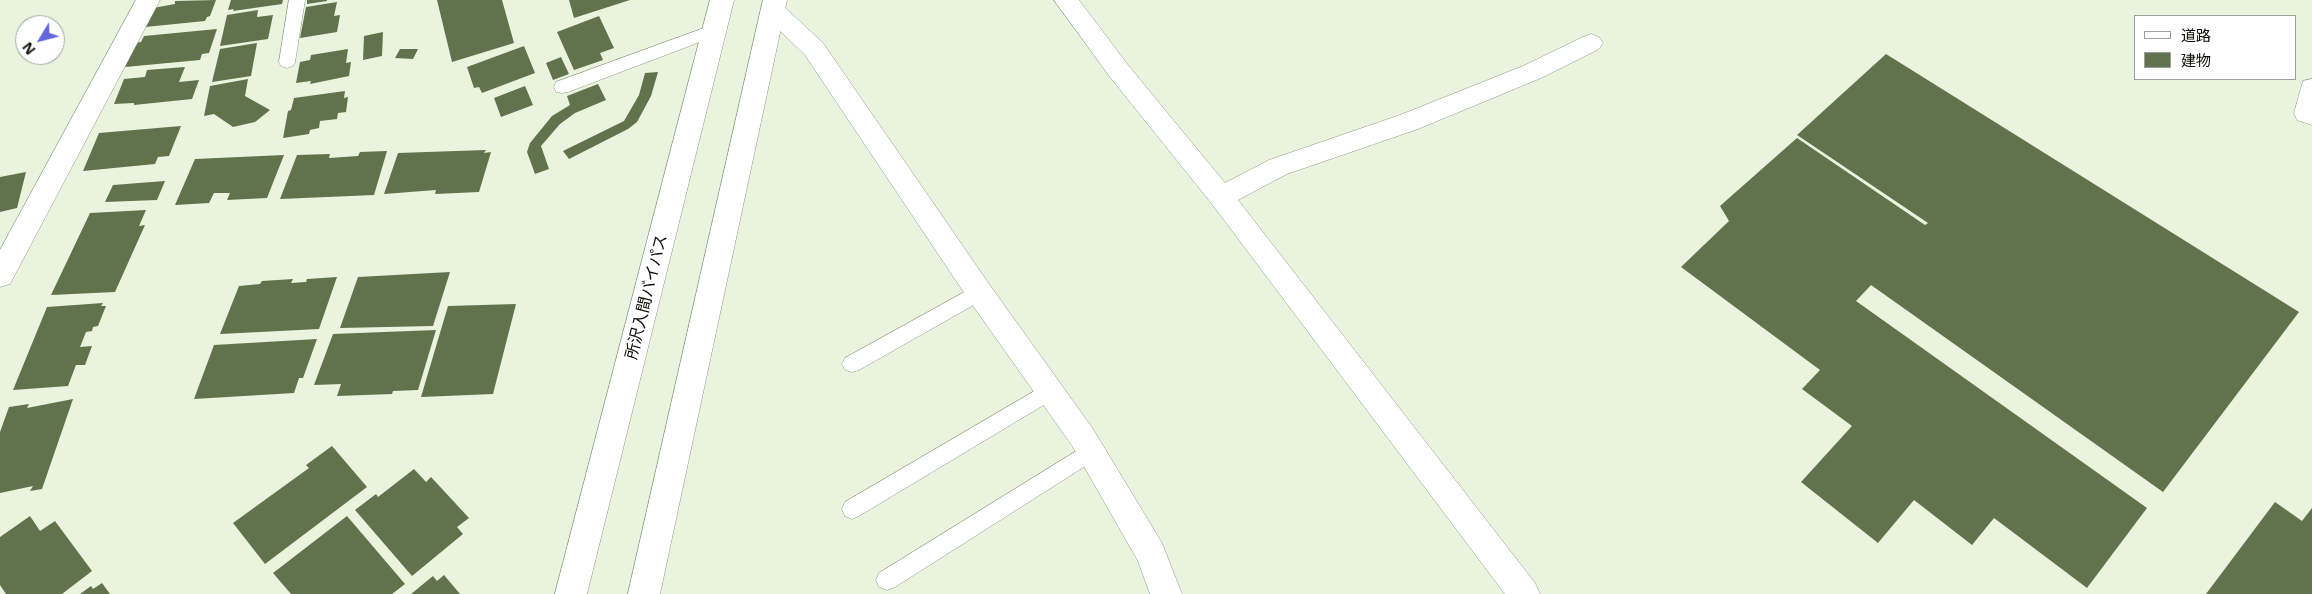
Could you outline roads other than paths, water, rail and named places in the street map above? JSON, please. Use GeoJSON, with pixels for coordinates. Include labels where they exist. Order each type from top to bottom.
{"type":"FeatureCollection","features":[{"type":"Feature","properties":{"kind":"main road"},"geometry":{"type":"LineString","coordinates":[[0,276],[106,74],[148,0]]}},
{"type":"Feature","properties":{"kind":"main road","name":"所沢入間バイパス"},"geometry":{"type":"LineString","coordinates":[[571,594],[722,0]]}},
{"type":"Feature","properties":{"kind":"main road"},"geometry":{"type":"LineString","coordinates":[[1066,0],[1119,71],[1221,197],[1524,594]]}},
{"type":"Feature","properties":{"kind":"main road"},"geometry":{"type":"LineString","coordinates":[[774,5],[814,49],[979,292],[1091,451],[1151,554],[1162,593]]}},
{"type":"Feature","properties":{"kind":"main road"},"geometry":{"type":"LineString","coordinates":[[644,594],[774,5]]}},
{"type":"Feature","properties":{"kind":"main road"},"geometry":{"type":"LineString","coordinates":[[1221,197],[1278,166],[1409,122],[1532,72],[1592,43]]}},
{"type":"Feature","properties":{"kind":"main road"},"geometry":{"type":"LineString","coordinates":[[2312,88],[2306,113],[2312,115]]}},
{"type":"Feature","properties":{"kind":"lane"},"geometry":{"type":"LineString","coordinates":[[287,62],[297,0]]}},
{"type":"Feature","properties":{"kind":"lane"},"geometry":{"type":"LineString","coordinates":[[562,87],[715,30]]}},
{"type":"Feature","properties":{"kind":"lane"},"geometry":{"type":"LineString","coordinates":[[852,364],[979,292]]}},
{"type":"Feature","properties":{"kind":"lane"},"geometry":{"type":"LineString","coordinates":[[852,509],[1050,391]]}},
{"type":"Feature","properties":{"kind":"lane"},"geometry":{"type":"LineString","coordinates":[[887,580],[1091,451]]}}]}
